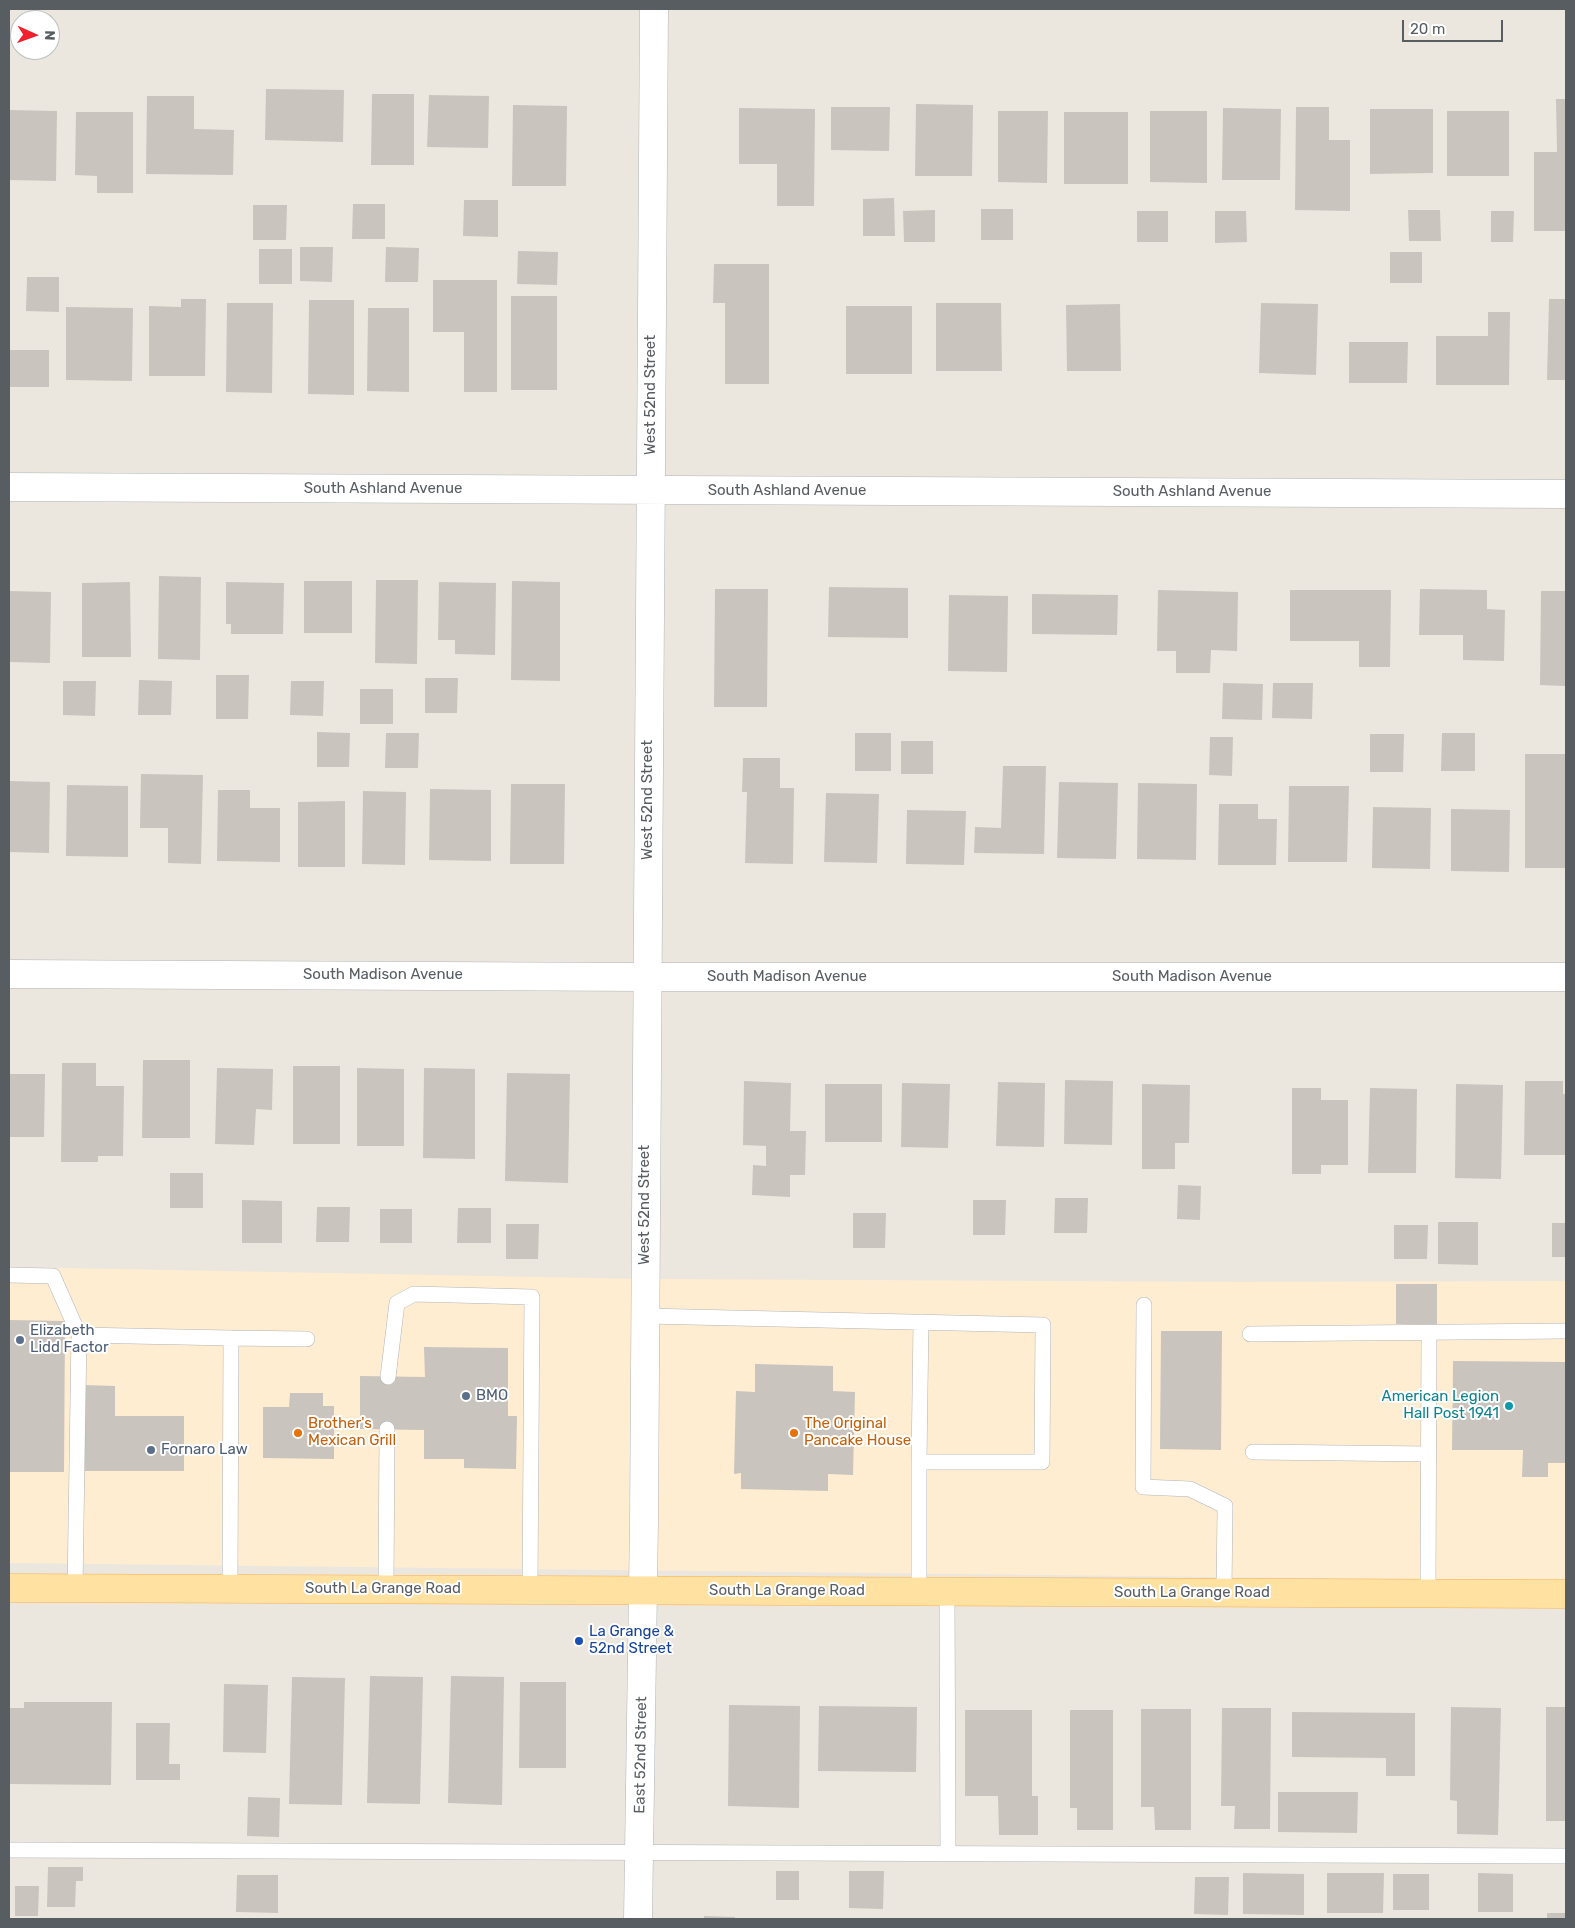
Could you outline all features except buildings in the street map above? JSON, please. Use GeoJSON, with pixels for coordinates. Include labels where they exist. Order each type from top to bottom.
{"type":"FeatureCollection","features":[{"type":"Feature","properties":{"kind":"main road","name":"South La Grange Road"},"geometry":{"type":"LineString","coordinates":[[9,1588],[1566,1594]]}},
{"type":"Feature","properties":{"kind":"street","name":"West 52nd Street"},"geometry":{"type":"LineString","coordinates":[[643,1591],[654,9]]}},
{"type":"Feature","properties":{"kind":"street","name":"South Ashland Avenue"},"geometry":{"type":"LineString","coordinates":[[9,487],[1566,494]]}},
{"type":"Feature","properties":{"kind":"street","name":"South Madison Avenue"},"geometry":{"type":"LineString","coordinates":[[9,974],[647,977],[1566,977]]}},
{"type":"Feature","properties":{"kind":"street","name":"East 52nd Street"},"geometry":{"type":"LineString","coordinates":[[638,1919],[643,1591]]}},
{"type":"Feature","properties":{"kind":"lane"},"geometry":{"type":"LineString","coordinates":[[9,1275],[53,1276],[79,1335],[75,1588]]}},
{"type":"Feature","properties":{"kind":"lane"},"geometry":{"type":"LineString","coordinates":[[388,1377],[397,1303],[414,1294],[532,1297],[530,1589]]}},
{"type":"Feature","properties":{"kind":"lane"},"geometry":{"type":"LineString","coordinates":[[1144,1304],[1143,1487],[1190,1489],[1225,1506],[1224,1593]]}},
{"type":"Feature","properties":{"kind":"lane"},"geometry":{"type":"LineString","coordinates":[[645,1316],[1043,1325],[1042,1462],[919,1462]]}},
{"type":"Feature","properties":{"kind":"lane"},"geometry":{"type":"LineString","coordinates":[[919,1592],[921,1322]]}},
{"type":"Feature","properties":{"kind":"lane"},"geometry":{"type":"LineString","coordinates":[[1250,1334],[1566,1331]]}},
{"type":"Feature","properties":{"kind":"lane"},"geometry":{"type":"LineString","coordinates":[[1428,1594],[1430,1333]]}},
{"type":"Feature","properties":{"kind":"lane"},"geometry":{"type":"LineString","coordinates":[[79,1335],[307,1339]]}},
{"type":"Feature","properties":{"kind":"lane"},"geometry":{"type":"LineString","coordinates":[[230,1588],[231,1338]]}},
{"type":"Feature","properties":{"kind":"lane"},"geometry":{"type":"LineString","coordinates":[[386,1589],[387,1429]]}},
{"type":"Feature","properties":{"kind":"lane"},"geometry":{"type":"LineString","coordinates":[[1253,1452],[1429,1454]]}},
{"type":"Feature","properties":{"kind":"lane"},"geometry":{"type":"LineString","coordinates":[[947,1592],[948,1854]]}},
{"type":"Feature","properties":{"kind":"lane"},"geometry":{"type":"LineString","coordinates":[[9,1850],[1566,1856]]}},
{"type":"Feature","properties":{"kind":"shaded area"},"geometry":{"type":"Polygon","coordinates":[[[9,1267],[643,1279],[1241,1282],[1566,1281],[1566,1581],[9,1563],[9,1267]]]}},
{"type":"Feature","properties":{"kind":"place","name":"Elizabeth Lidd Factor"},"geometry":{"type":"Point","coordinates":[20,1340]}},
{"type":"Feature","properties":{"kind":"place","name":"BMO"},"geometry":{"type":"Point","coordinates":[466,1396]}},
{"type":"Feature","properties":{"kind":"place","name":"American Legion Hall Post 1941"},"geometry":{"type":"Point","coordinates":[1509,1406]}},
{"type":"Feature","properties":{"kind":"place","name":"Brother's Mexican Grill"},"geometry":{"type":"Point","coordinates":[298,1433]}},
{"type":"Feature","properties":{"kind":"place","name":"The Original Pancake House"},"geometry":{"type":"Point","coordinates":[794,1433]}},
{"type":"Feature","properties":{"kind":"place","name":"Fornaro Law"},"geometry":{"type":"Point","coordinates":[151,1450]}},
{"type":"Feature","properties":{"kind":"place","name":"La Grange & 52nd Street"},"geometry":{"type":"Point","coordinates":[579,1641]}}]}
